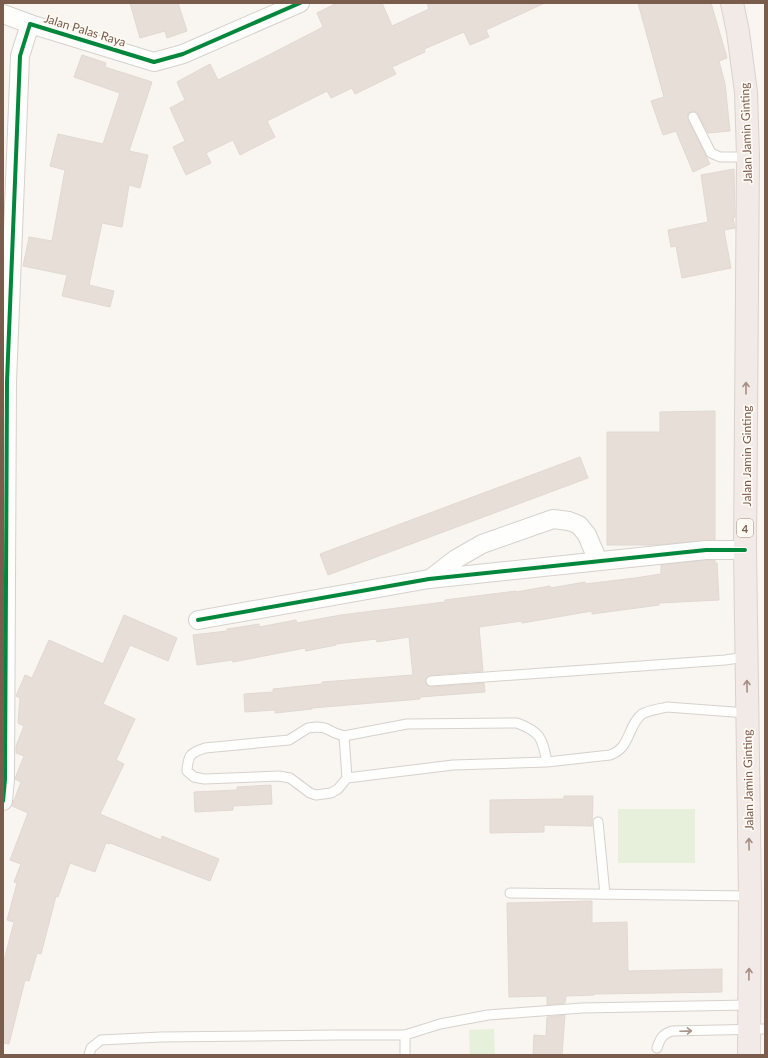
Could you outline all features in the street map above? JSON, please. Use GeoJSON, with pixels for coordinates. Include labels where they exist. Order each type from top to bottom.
{"type":"FeatureCollection","features":[{"type":"Feature","properties":{"kind":"highway","name":"Jalan Jamin Ginting"},"geometry":{"type":"LineString","coordinates":[[732,3],[738,32],[746,92],[748,157],[745,550],[750,896],[749,1005],[757,1029],[749,1055]]}},
{"type":"Feature","properties":{"kind":"street","name":"Jalan Palas Raya"},"geometry":{"type":"LineString","coordinates":[[3,801],[7,263],[20,56],[30,24],[154,62],[183,54],[300,3]]}},
{"type":"Feature","properties":{"kind":"street"},"geometry":{"type":"LineString","coordinates":[[3,14],[30,24]]}},
{"type":"Feature","properties":{"kind":"street"},"geometry":{"type":"LineString","coordinates":[[429,579],[456,559],[482,544],[553,519],[570,521],[579,525],[587,535],[598,561]]}},
{"type":"Feature","properties":{"kind":"street"},"geometry":{"type":"LineString","coordinates":[[198,620],[429,579],[706,550],[745,550]]}},
{"type":"Feature","properties":{"kind":"lane"},"geometry":{"type":"LineString","coordinates":[[693,117],[710,153],[720,157],[748,157]]}},
{"type":"Feature","properties":{"kind":"lane"},"geometry":{"type":"LineString","coordinates":[[431,681],[725,660],[746,657]]}},
{"type":"Feature","properties":{"kind":"lane"},"geometry":{"type":"LineString","coordinates":[[347,778],[453,765],[547,762],[610,755],[616,753],[625,744],[636,722],[643,714],[655,709],[667,707],[747,713]]}},
{"type":"Feature","properties":{"kind":"lane"},"geometry":{"type":"LineString","coordinates":[[344,736],[347,778],[338,789],[330,792],[316,794],[310,793],[290,778],[279,776],[204,779],[194,777],[188,771],[188,760],[192,752],[205,748],[289,740],[308,728],[325,728],[344,736],[407,724],[517,723],[536,732],[543,742],[547,762]]}},
{"type":"Feature","properties":{"kind":"lane"},"geometry":{"type":"LineString","coordinates":[[598,822],[605,894]]}},
{"type":"Feature","properties":{"kind":"lane"},"geometry":{"type":"LineString","coordinates":[[510,893],[750,896]]}},
{"type":"Feature","properties":{"kind":"lane"},"geometry":{"type":"LineString","coordinates":[[89,1055],[91,1048],[101,1040],[185,1037],[405,1035],[440,1024],[488,1015],[582,1008],[749,1005]]}},
{"type":"Feature","properties":{"kind":"lane"},"geometry":{"type":"LineString","coordinates":[[657,1048],[660,1039],[665,1034],[672,1031],[757,1029]]}},
{"type":"Feature","properties":{"kind":"lane"},"geometry":{"type":"LineString","coordinates":[[405,1035],[405,1055]]}},
{"type":"Feature","properties":{"kind":"green space"},"geometry":{"type":"Polygon","coordinates":[[[618,809],[695,809],[695,863],[618,863],[618,809]]]}},
{"type":"Feature","properties":{"kind":"green space"},"geometry":{"type":"Polygon","coordinates":[[[494,1029],[495,1055],[470,1055],[469,1030],[494,1029]]]}},
{"type":"Feature","properties":{"kind":"building"},"geometry":{"type":"Polygon","coordinates":[[[130,3],[178,3],[187,31],[167,38],[165,31],[140,38],[130,3]]]}},
{"type":"Feature","properties":{"kind":"building"},"geometry":{"type":"Polygon","coordinates":[[[337,3],[382,3],[392,26],[429,9],[427,3],[545,3],[486,30],[489,37],[470,45],[464,32],[424,49],[425,52],[392,67],[396,74],[355,94],[352,88],[331,98],[327,91],[267,121],[275,137],[240,155],[233,140],[206,153],[211,163],[186,175],[173,147],[185,141],[170,108],[185,100],[177,82],[210,64],[218,80],[263,58],[323,27],[317,13],[337,3]]]}},
{"type":"Feature","properties":{"kind":"building"},"geometry":{"type":"Polygon","coordinates":[[[638,3],[711,3],[727,58],[719,61],[725,84],[730,131],[708,133],[697,112],[693,111],[688,113],[688,120],[710,164],[693,172],[676,131],[663,135],[651,101],[664,97],[638,3]]]}},
{"type":"Feature","properties":{"kind":"building"},"geometry":{"type":"Polygon","coordinates":[[[82,55],[106,63],[105,67],[152,82],[129,151],[148,155],[140,188],[129,185],[122,227],[102,223],[89,285],[114,291],[110,307],[62,296],[67,275],[23,266],[29,237],[52,241],[65,170],[50,166],[58,134],[103,144],[120,93],[74,77],[82,55]]]}},
{"type":"Feature","properties":{"kind":"building"},"geometry":{"type":"Polygon","coordinates":[[[734,169],[735,217],[733,218],[735,228],[724,230],[731,268],[682,278],[676,246],[671,247],[668,230],[708,222],[701,175],[734,169]]]}},
{"type":"Feature","properties":{"kind":"building"},"geometry":{"type":"Polygon","coordinates":[[[715,411],[715,540],[654,545],[607,545],[607,432],[660,432],[660,412],[715,411]]]}},
{"type":"Feature","properties":{"kind":"building"},"geometry":{"type":"Polygon","coordinates":[[[580,457],[588,478],[328,575],[320,554],[580,457]]]}},
{"type":"Feature","properties":{"kind":"building"},"geometry":{"type":"Polygon","coordinates":[[[715,560],[715,563],[717,563],[719,600],[659,603],[659,605],[592,614],[592,611],[522,623],[522,621],[479,627],[483,671],[431,675],[425,679],[426,685],[431,687],[484,683],[485,692],[420,697],[420,699],[312,708],[275,713],[275,710],[245,712],[244,694],[273,692],[273,689],[322,684],[322,682],[413,675],[409,637],[377,642],[376,639],[336,644],[306,651],[305,648],[233,662],[232,660],[197,665],[193,635],[227,631],[227,629],[259,624],[259,627],[296,620],[297,623],[341,615],[445,602],[445,600],[516,592],[550,586],[551,588],[585,582],[585,584],[635,578],[661,574],[661,565],[715,560]]]}},
{"type":"Feature","properties":{"kind":"building"},"geometry":{"type":"Polygon","coordinates":[[[124,615],[177,638],[168,661],[130,645],[103,704],[135,719],[116,760],[124,764],[100,814],[161,840],[162,836],[219,859],[210,881],[110,843],[106,843],[95,872],[70,863],[58,897],[56,896],[41,954],[37,953],[29,981],[25,980],[9,1044],[3,1043],[3,964],[14,922],[7,920],[17,883],[14,882],[21,864],[10,860],[28,813],[12,806],[21,782],[15,779],[24,756],[16,753],[16,746],[24,726],[18,723],[20,698],[16,696],[25,675],[32,678],[49,640],[103,664],[124,615]]]}},
{"type":"Feature","properties":{"kind":"building"},"geometry":{"type":"Polygon","coordinates":[[[271,785],[272,804],[233,806],[233,810],[195,812],[194,792],[237,790],[237,787],[271,785]]]}},
{"type":"Feature","properties":{"kind":"building"},"geometry":{"type":"Polygon","coordinates":[[[564,796],[593,796],[592,826],[544,825],[544,832],[490,833],[490,800],[564,799],[564,796]]]}},
{"type":"Feature","properties":{"kind":"building"},"geometry":{"type":"Polygon","coordinates":[[[592,901],[592,923],[627,922],[628,971],[722,969],[722,992],[594,994],[566,996],[565,1003],[547,1005],[547,996],[509,997],[507,903],[592,901]]]}},
{"type":"Feature","properties":{"kind":"building"},"geometry":{"type":"Polygon","coordinates":[[[565,1015],[562,1055],[533,1055],[534,1035],[546,1036],[547,1017],[565,1015]]]}},
{"type":"Feature","properties":{"kind":"cycle path"},"geometry":{"type":"LineString","coordinates":[[3,801],[5,779],[7,382],[20,56],[30,24],[154,62],[183,54],[300,3]]}},
{"type":"Feature","properties":{"kind":"cycle path"},"geometry":{"type":"LineString","coordinates":[[198,620],[429,579],[706,550],[745,550]]}}]}
